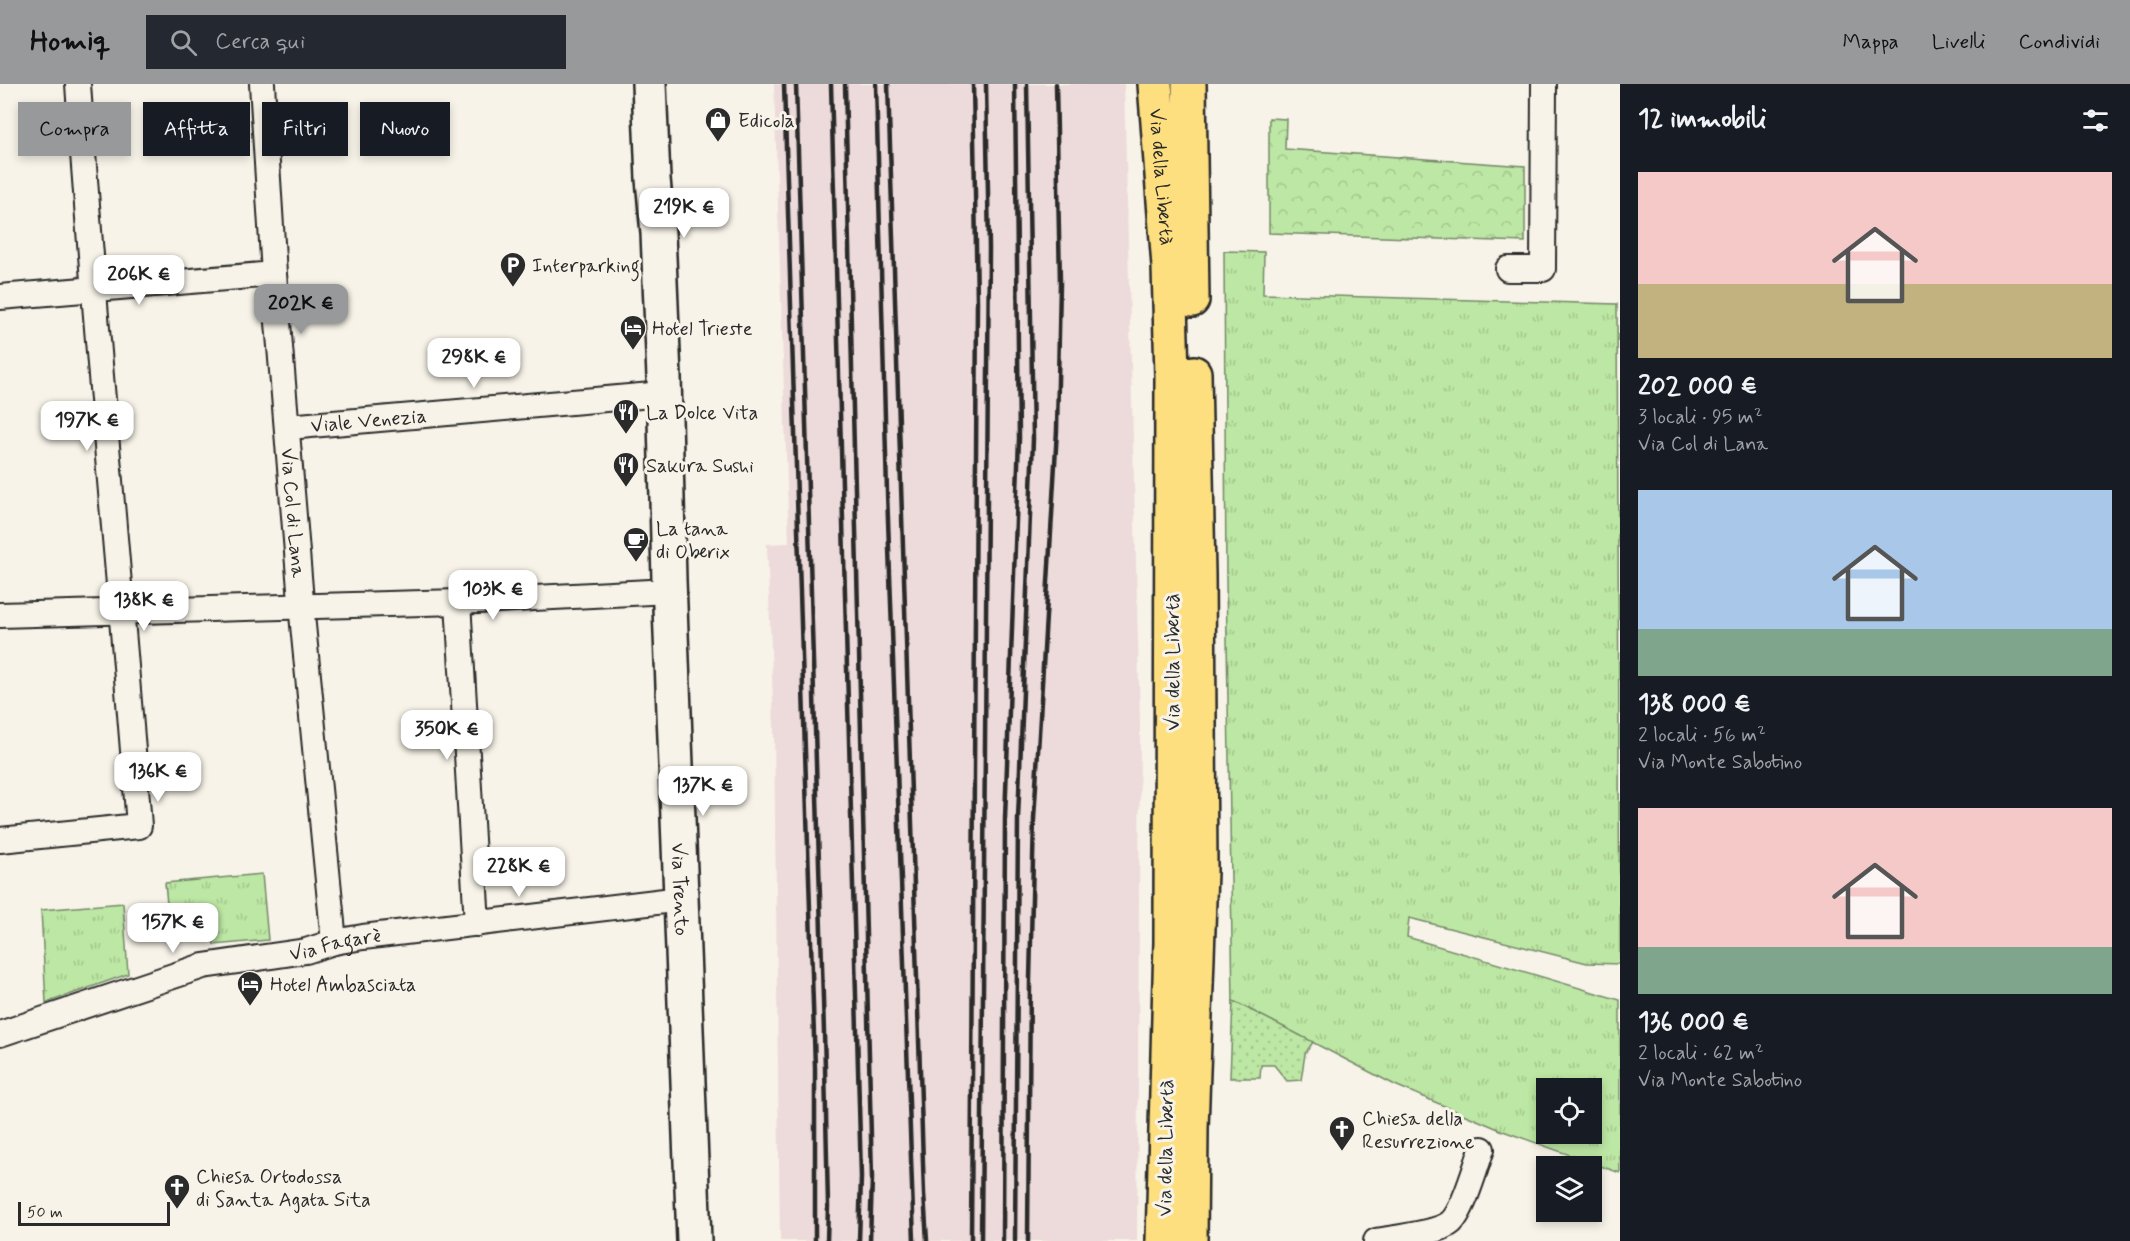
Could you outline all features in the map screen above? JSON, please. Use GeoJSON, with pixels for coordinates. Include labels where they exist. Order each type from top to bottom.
{"type":"FeatureCollection","features":[{"type":"Feature","properties":{"kind":"highway","name":"Via della Libertà"},"geometry":{"type":"LineString","coordinates":[[1155,84],[1169,266],[1172,376],[1171,942],[1163,1241]]}},
{"type":"Feature","properties":{"kind":"highway"},"geometry":{"type":"LineString","coordinates":[[1166,84],[1169,266]]}},
{"type":"Feature","properties":{"kind":"highway","name":"Via della Libertà"},"geometry":{"type":"LineString","coordinates":[[1189,84],[1198,575],[1200,871],[1191,1128],[1190,1241]]}},
{"type":"Feature","properties":{"kind":"street"},"geometry":{"type":"LineString","coordinates":[[0,840],[139,826],[123,611],[92,289],[78,84]]}},
{"type":"Feature","properties":{"kind":"street","name":"Via Col di Lana"},"geometry":{"type":"LineString","coordinates":[[262,84],[274,274],[301,597],[334,942]]}},
{"type":"Feature","properties":{"kind":"street","name":"Via Trento"},"geometry":{"type":"LineString","coordinates":[[649,84],[658,233],[694,1241]]}},
{"type":"Feature","properties":{"kind":"street"},"geometry":{"type":"LineString","coordinates":[[1508,269],[1543,269],[1544,84]]}},
{"type":"Feature","properties":{"kind":"street"},"geometry":{"type":"LineString","coordinates":[[0,297],[274,274]]}},
{"type":"Feature","properties":{"kind":"street","name":"Viale Venezia"},"geometry":{"type":"LineString","coordinates":[[288,427],[663,394]]}},
{"type":"Feature","properties":{"kind":"street"},"geometry":{"type":"LineString","coordinates":[[0,615],[123,611],[301,597],[458,602],[669,591]]}},
{"type":"Feature","properties":{"kind":"street"},"geometry":{"type":"LineString","coordinates":[[458,602],[477,924]]}},
{"type":"Feature","properties":{"kind":"street","name":"Via Fagarè"},"geometry":{"type":"LineString","coordinates":[[0,1034],[202,966],[306,951],[334,942],[681,900]]}},
{"type":"Feature","properties":{"kind":"street"},"geometry":{"type":"LineString","coordinates":[[1376,1241],[1434,1229],[1450,1223],[1458,1213],[1482,1149]]}},
{"type":"Feature","properties":{"kind":"shaded area"},"geometry":{"type":"Polygon","coordinates":[[[774,84],[1124,84],[1140,724],[1137,1241],[780,1241],[774,727],[767,544],[789,543],[774,84]]]}},
{"type":"Feature","properties":{"kind":"green space"},"geometry":{"type":"Polygon","coordinates":[[[1269,118],[1286,119],[1285,149],[1525,166],[1525,242],[1269,233],[1269,118]]]}},
{"type":"Feature","properties":{"kind":"green space"},"geometry":{"type":"Polygon","coordinates":[[[1224,251],[1264,252],[1263,294],[1617,304],[1620,964],[1587,963],[1409,918],[1407,937],[1620,1000],[1620,1173],[1602,1167],[1602,1156],[1573,1156],[1539,1144],[1602,1144],[1602,1078],[1536,1078],[1536,1143],[1395,1085],[1233,1001],[1226,578],[1224,251]]]}},
{"type":"Feature","properties":{"kind":"green space"},"geometry":{"type":"Polygon","coordinates":[[[262,874],[268,940],[214,945],[211,910],[168,914],[165,883],[262,874]]]}},
{"type":"Feature","properties":{"kind":"green space"},"geometry":{"type":"Polygon","coordinates":[[[123,903],[128,974],[46,1003],[41,910],[123,903]]]}},
{"type":"Feature","properties":{"kind":"green space"},"geometry":{"type":"Polygon","coordinates":[[[1233,1001],[1313,1042],[1305,1054],[1301,1080],[1287,1081],[1274,1065],[1261,1065],[1260,1078],[1230,1078],[1233,1001]]]}},
{"type":"Feature","properties":{"kind":"railway"},"geometry":{"type":"LineString","coordinates":[[784,84],[815,1068],[815,1241]]}},
{"type":"Feature","properties":{"kind":"railway"},"geometry":{"type":"LineString","coordinates":[[796,84],[825,1067],[827,1241]]}},
{"type":"Feature","properties":{"kind":"railway"},"geometry":{"type":"LineString","coordinates":[[831,84],[861,1177],[859,1241]]}},
{"type":"Feature","properties":{"kind":"railway"},"geometry":{"type":"LineString","coordinates":[[845,84],[872,1178],[870,1241]]}},
{"type":"Feature","properties":{"kind":"railway"},"geometry":{"type":"LineString","coordinates":[[876,84],[887,492],[914,1241]]}},
{"type":"Feature","properties":{"kind":"railway"},"geometry":{"type":"LineString","coordinates":[[888,84],[927,1241]]}},
{"type":"Feature","properties":{"kind":"railway"},"geometry":{"type":"LineString","coordinates":[[971,1241],[977,301],[973,84]]}},
{"type":"Feature","properties":{"kind":"railway"},"geometry":{"type":"LineString","coordinates":[[981,1241],[989,248],[986,84]]}},
{"type":"Feature","properties":{"kind":"railway"},"geometry":{"type":"LineString","coordinates":[[1003,1241],[1005,819],[1019,438],[1015,84]]}},
{"type":"Feature","properties":{"kind":"railway"},"geometry":{"type":"LineString","coordinates":[[1015,1241],[1018,819],[1033,439],[1027,84]]}},
{"type":"Feature","properties":{"kind":"railway"},"geometry":{"type":"LineString","coordinates":[[1028,1241],[1034,819],[1057,430],[1060,283],[1056,84]]}},
{"type":"Feature","properties":{"kind":"place","name":"Edicola"},"geometry":{"type":"Point","coordinates":[718,143]}},
{"type":"Feature","properties":{"kind":"place","name":"Interparking"},"geometry":{"type":"Point","coordinates":[513,288]}},
{"type":"Feature","properties":{"kind":"place","name":"Hotel Trieste"},"geometry":{"type":"Point","coordinates":[633,351]}},
{"type":"Feature","properties":{"kind":"place","name":"La Dolce Vita"},"geometry":{"type":"Point","coordinates":[626,435]}},
{"type":"Feature","properties":{"kind":"place","name":"Sakura Sushi"},"geometry":{"type":"Point","coordinates":[626,488]}},
{"type":"Feature","properties":{"kind":"place","name":"La tana di Oberix"},"geometry":{"type":"Point","coordinates":[636,563]}},
{"type":"Feature","properties":{"kind":"place","name":"Hotel Ambasciata"},"geometry":{"type":"Point","coordinates":[250,1007]}},
{"type":"Feature","properties":{"kind":"place","name":"Chiesa della Resurrezione"},"geometry":{"type":"Point","coordinates":[1342,1152]}},
{"type":"Feature","properties":{"kind":"place","name":"Chiesa Ortodossa di Santa Agata Sita"},"geometry":{"type":"Point","coordinates":[177,1210]}}]}
